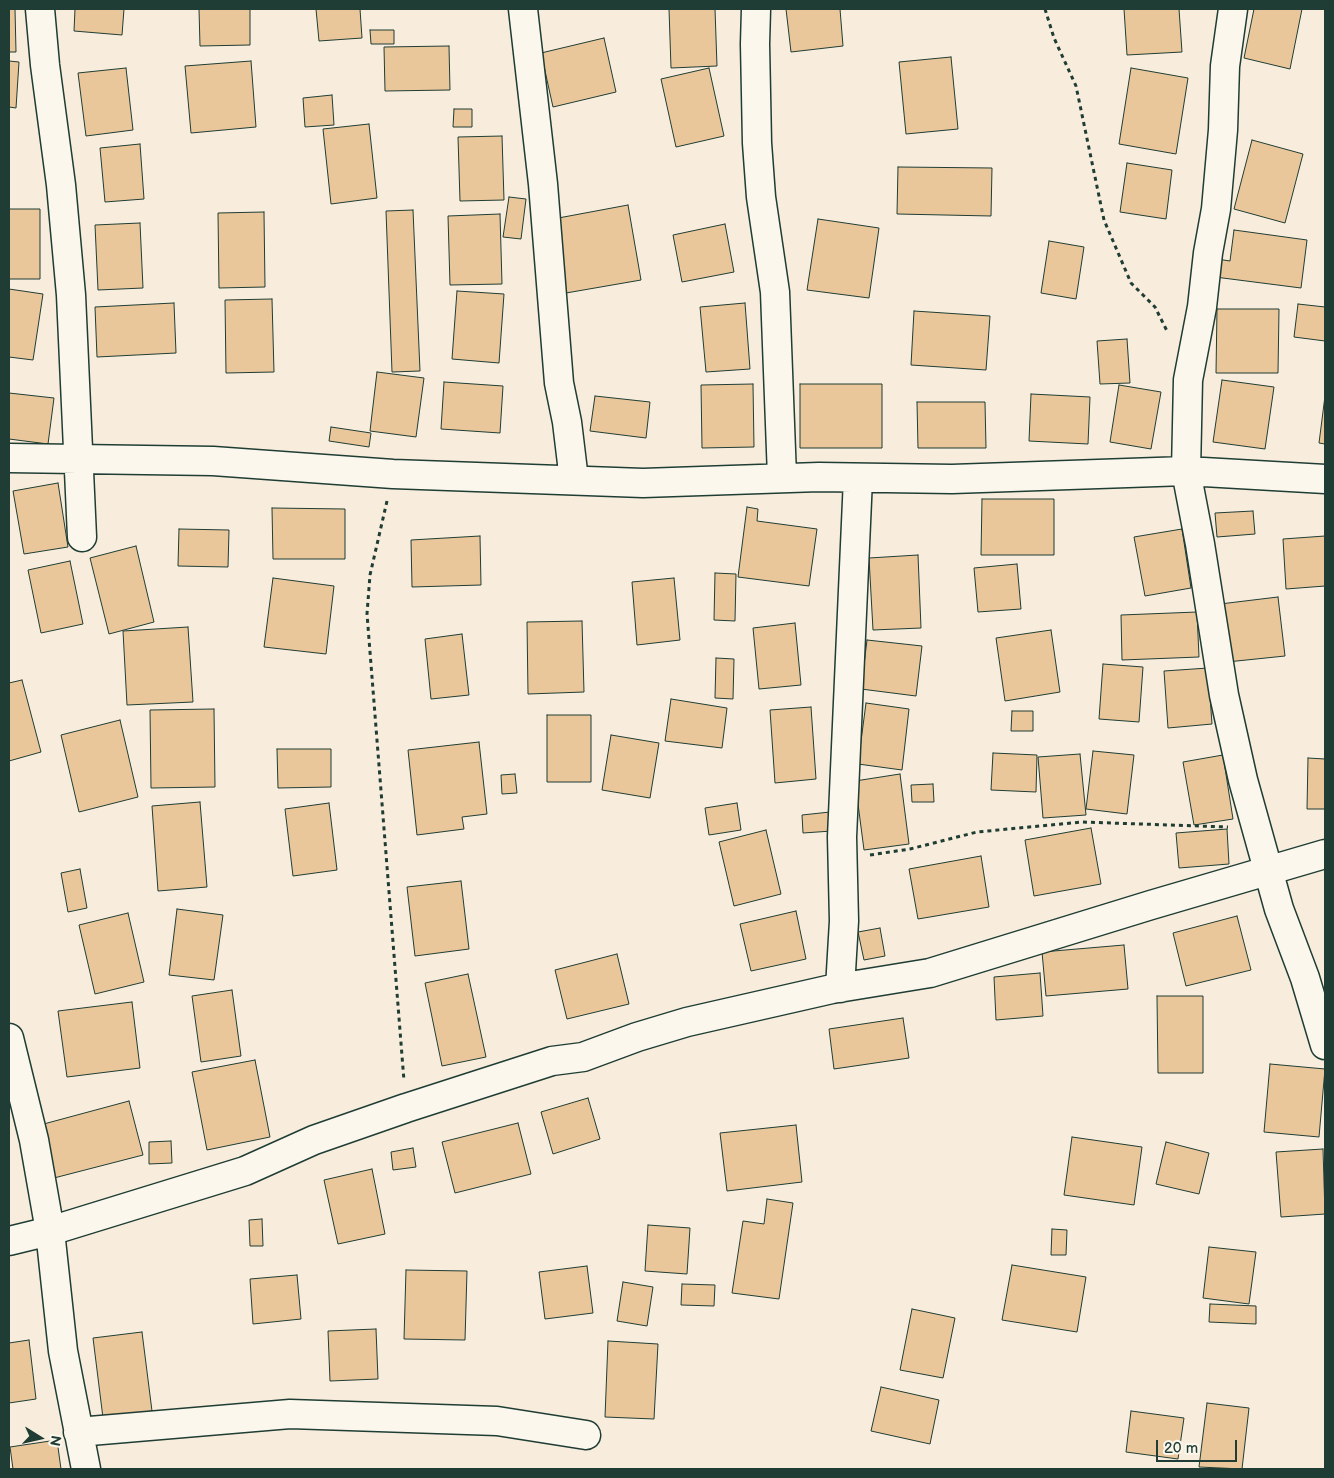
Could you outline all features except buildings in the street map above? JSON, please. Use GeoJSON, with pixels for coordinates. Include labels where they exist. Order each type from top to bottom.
{"type":"FeatureCollection","features":[{"type":"Feature","properties":{"kind":"street"},"geometry":{"type":"LineString","coordinates":[[40,9],[45,65],[61,185],[71,295],[82,537]]}},
{"type":"Feature","properties":{"kind":"street"},"geometry":{"type":"LineString","coordinates":[[523,9],[543,184],[559,383],[574,480]]}},
{"type":"Feature","properties":{"kind":"street"},"geometry":{"type":"LineString","coordinates":[[756,9],[757,143],[761,197],[775,292],[782,478]]}},
{"type":"Feature","properties":{"kind":"street"},"geometry":{"type":"LineString","coordinates":[[1233,9],[1225,66],[1223,130],[1216,209],[1208,253],[1202,307],[1188,380],[1186,471],[1200,544],[1224,695],[1243,780],[1279,910],[1305,978],[1325,1045]]}},
{"type":"Feature","properties":{"kind":"street"},"geometry":{"type":"LineString","coordinates":[[9,458],[213,461],[393,474],[643,483],[782,478],[952,479],[1186,471],[1325,479]]}},
{"type":"Feature","properties":{"kind":"street"},"geometry":{"type":"LineString","coordinates":[[840,988],[844,921],[842,858],[858,478]]}},
{"type":"Feature","properties":{"kind":"street"},"geometry":{"type":"LineString","coordinates":[[9,1241],[50,1231],[246,1171],[314,1140],[406,1108],[552,1062],[583,1057],[637,1037],[686,1022],[840,988],[930,973],[1325,854]]}},
{"type":"Feature","properties":{"kind":"street"},"geometry":{"type":"LineString","coordinates":[[9,1038],[34,1140],[50,1231],[63,1351],[86,1469]]}},
{"type":"Feature","properties":{"kind":"street"},"geometry":{"type":"LineString","coordinates":[[78,1432],[290,1414],[497,1421],[586,1435]]}},
{"type":"Feature","properties":{"kind":"path"},"geometry":{"type":"LineString","coordinates":[[1045,9],[1054,38],[1076,86],[1104,220],[1116,252],[1131,283],[1156,307],[1170,336]]}},
{"type":"Feature","properties":{"kind":"path"},"geometry":{"type":"LineString","coordinates":[[393,474],[370,574],[367,614],[406,1108]]}},
{"type":"Feature","properties":{"kind":"path"},"geometry":{"type":"LineString","coordinates":[[842,858],[910,849],[977,832],[1082,822],[1257,828]]}}]}
